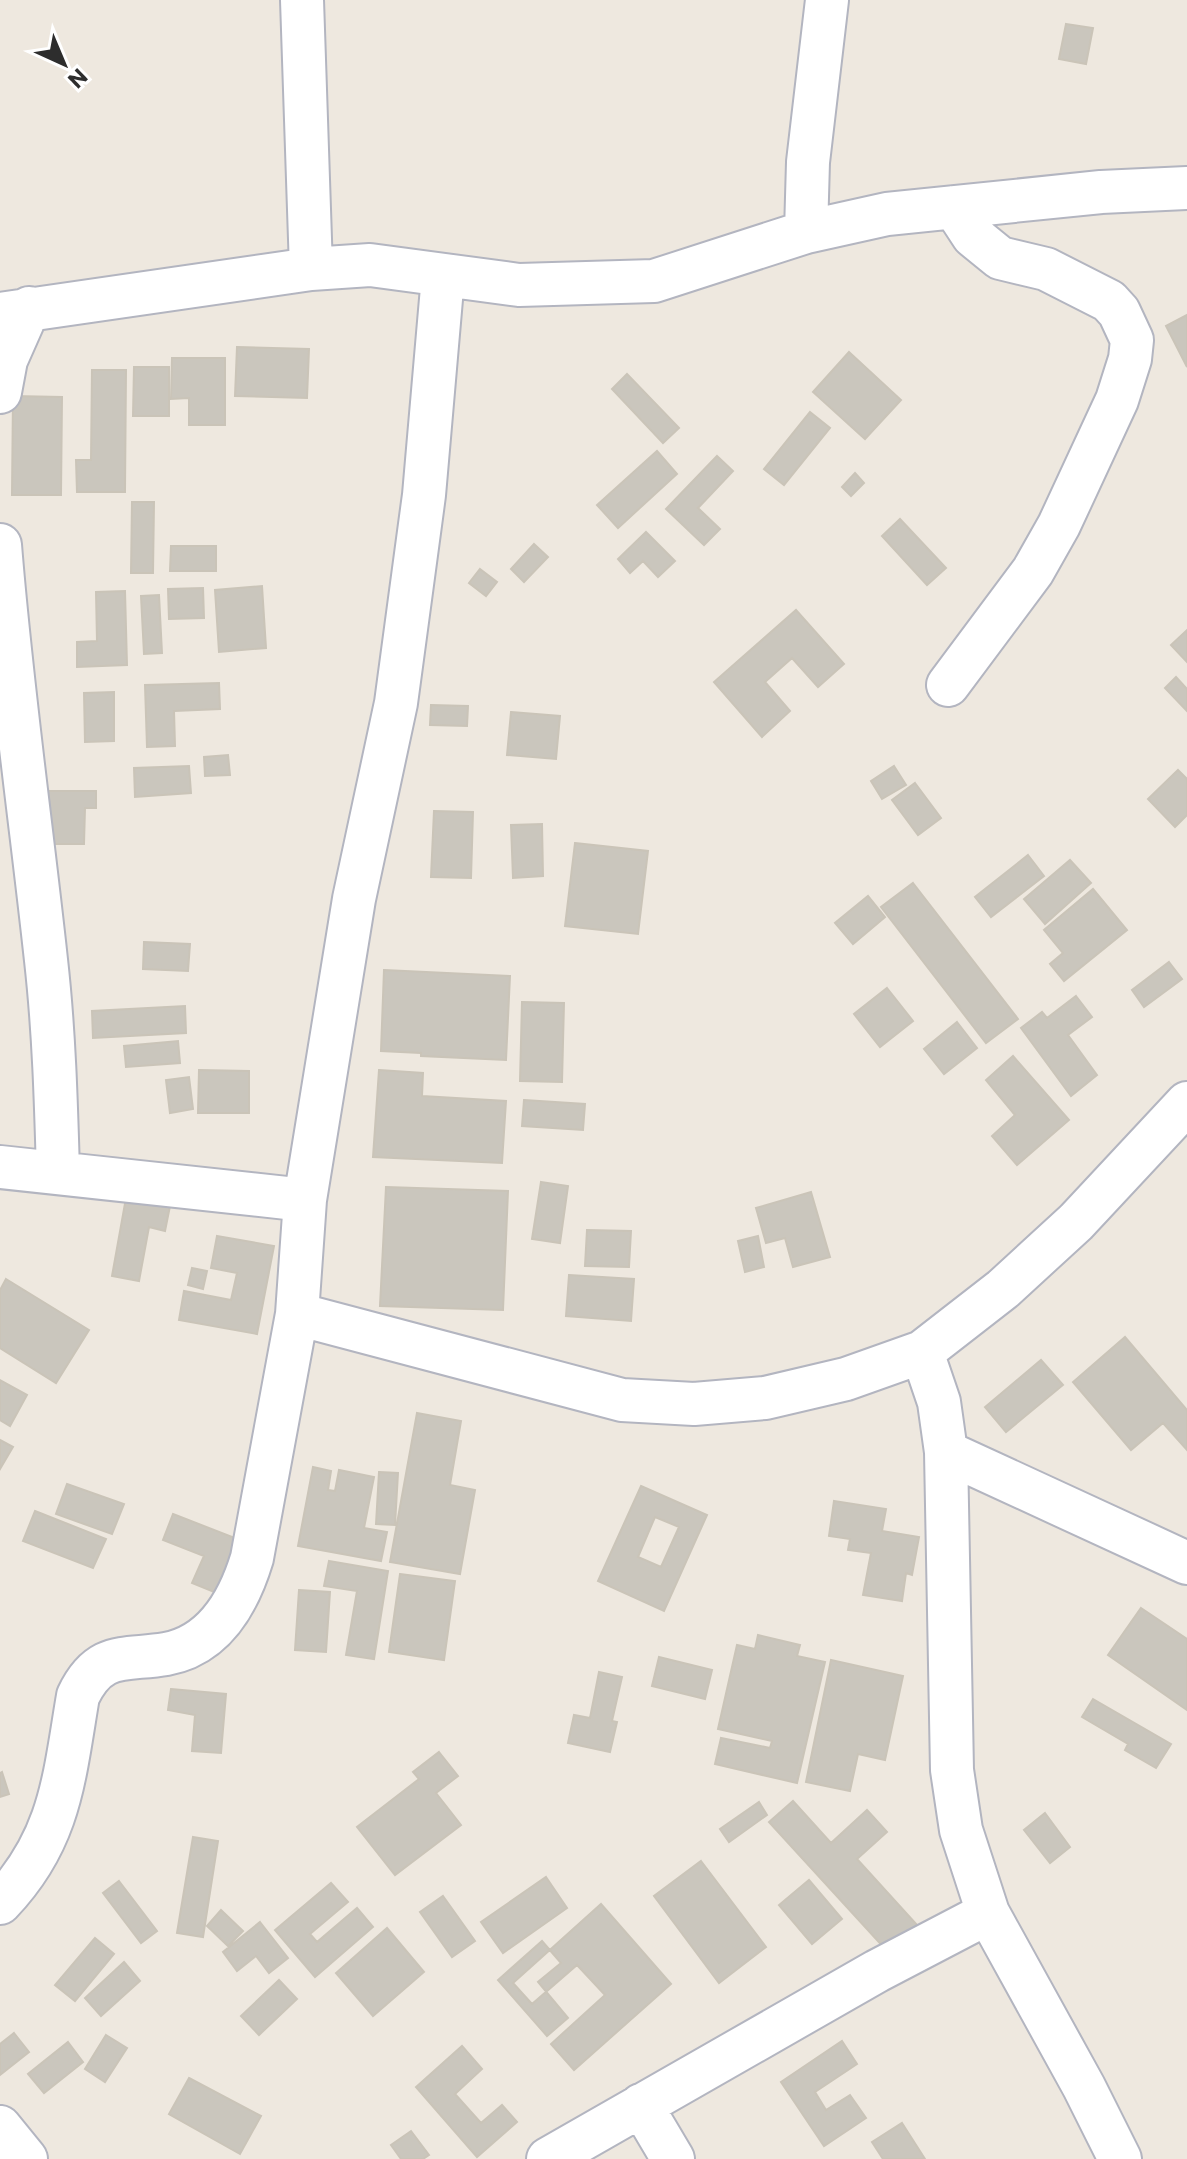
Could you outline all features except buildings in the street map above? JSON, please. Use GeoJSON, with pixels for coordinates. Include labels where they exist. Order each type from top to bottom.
{"type":"FeatureCollection","features":[{"type":"Feature","properties":{"kind":"street"},"geometry":{"type":"LineString","coordinates":[[302,0],[311,269]]}},
{"type":"Feature","properties":{"kind":"street"},"geometry":{"type":"LineString","coordinates":[[806,232],[808,162],[827,0]]}},
{"type":"Feature","properties":{"kind":"street"},"geometry":{"type":"LineString","coordinates":[[0,392],[15,311],[311,269],[370,265],[519,285],[654,281],[806,232],[887,214],[1101,192],[1187,188]]}},
{"type":"Feature","properties":{"kind":"street"},"geometry":{"type":"LineString","coordinates":[[948,685],[1033,571],[1059,525],[1117,400],[1130,359],[1132,340],[1119,312],[1109,301],[1046,269],[1000,258],[973,236],[954,207]]}},
{"type":"Feature","properties":{"kind":"street"},"geometry":{"type":"LineString","coordinates":[[0,1903],[21,1882],[32,1865],[58,1810],[78,1696],[86,1680],[100,1667],[123,1657],[166,1654],[188,1647],[215,1628],[242,1590],[252,1558],[297,1314],[305,1200],[354,899],[396,703],[424,495],[443,276]]}},
{"type":"Feature","properties":{"kind":"street"},"geometry":{"type":"LineString","coordinates":[[0,545],[13,697],[46,962],[58,1172]]}},
{"type":"Feature","properties":{"kind":"street"},"geometry":{"type":"LineString","coordinates":[[297,1314],[622,1400],[694,1404],[765,1398],[846,1379],[922,1352],[1003,1289],[1076,1222],[1187,1103]]}},
{"type":"Feature","properties":{"kind":"street"},"geometry":{"type":"LineString","coordinates":[[0,1167],[305,1200]]}},
{"type":"Feature","properties":{"kind":"street"},"geometry":{"type":"LineString","coordinates":[[922,1352],[939,1402],[946,1452],[952,1770],[961,1830],[988,1913],[1120,2159]]}},
{"type":"Feature","properties":{"kind":"street"},"geometry":{"type":"LineString","coordinates":[[946,1452],[1187,1563]]}},
{"type":"Feature","properties":{"kind":"street"},"geometry":{"type":"LineString","coordinates":[[548,2159],[877,1971],[988,1913]]}},
{"type":"Feature","properties":{"kind":"street"},"geometry":{"type":"LineString","coordinates":[[641,2105],[673,2159]]}},
{"type":"Feature","properties":{"kind":"street"},"geometry":{"type":"LineString","coordinates":[[0,2127],[26,2159]]}}]}
